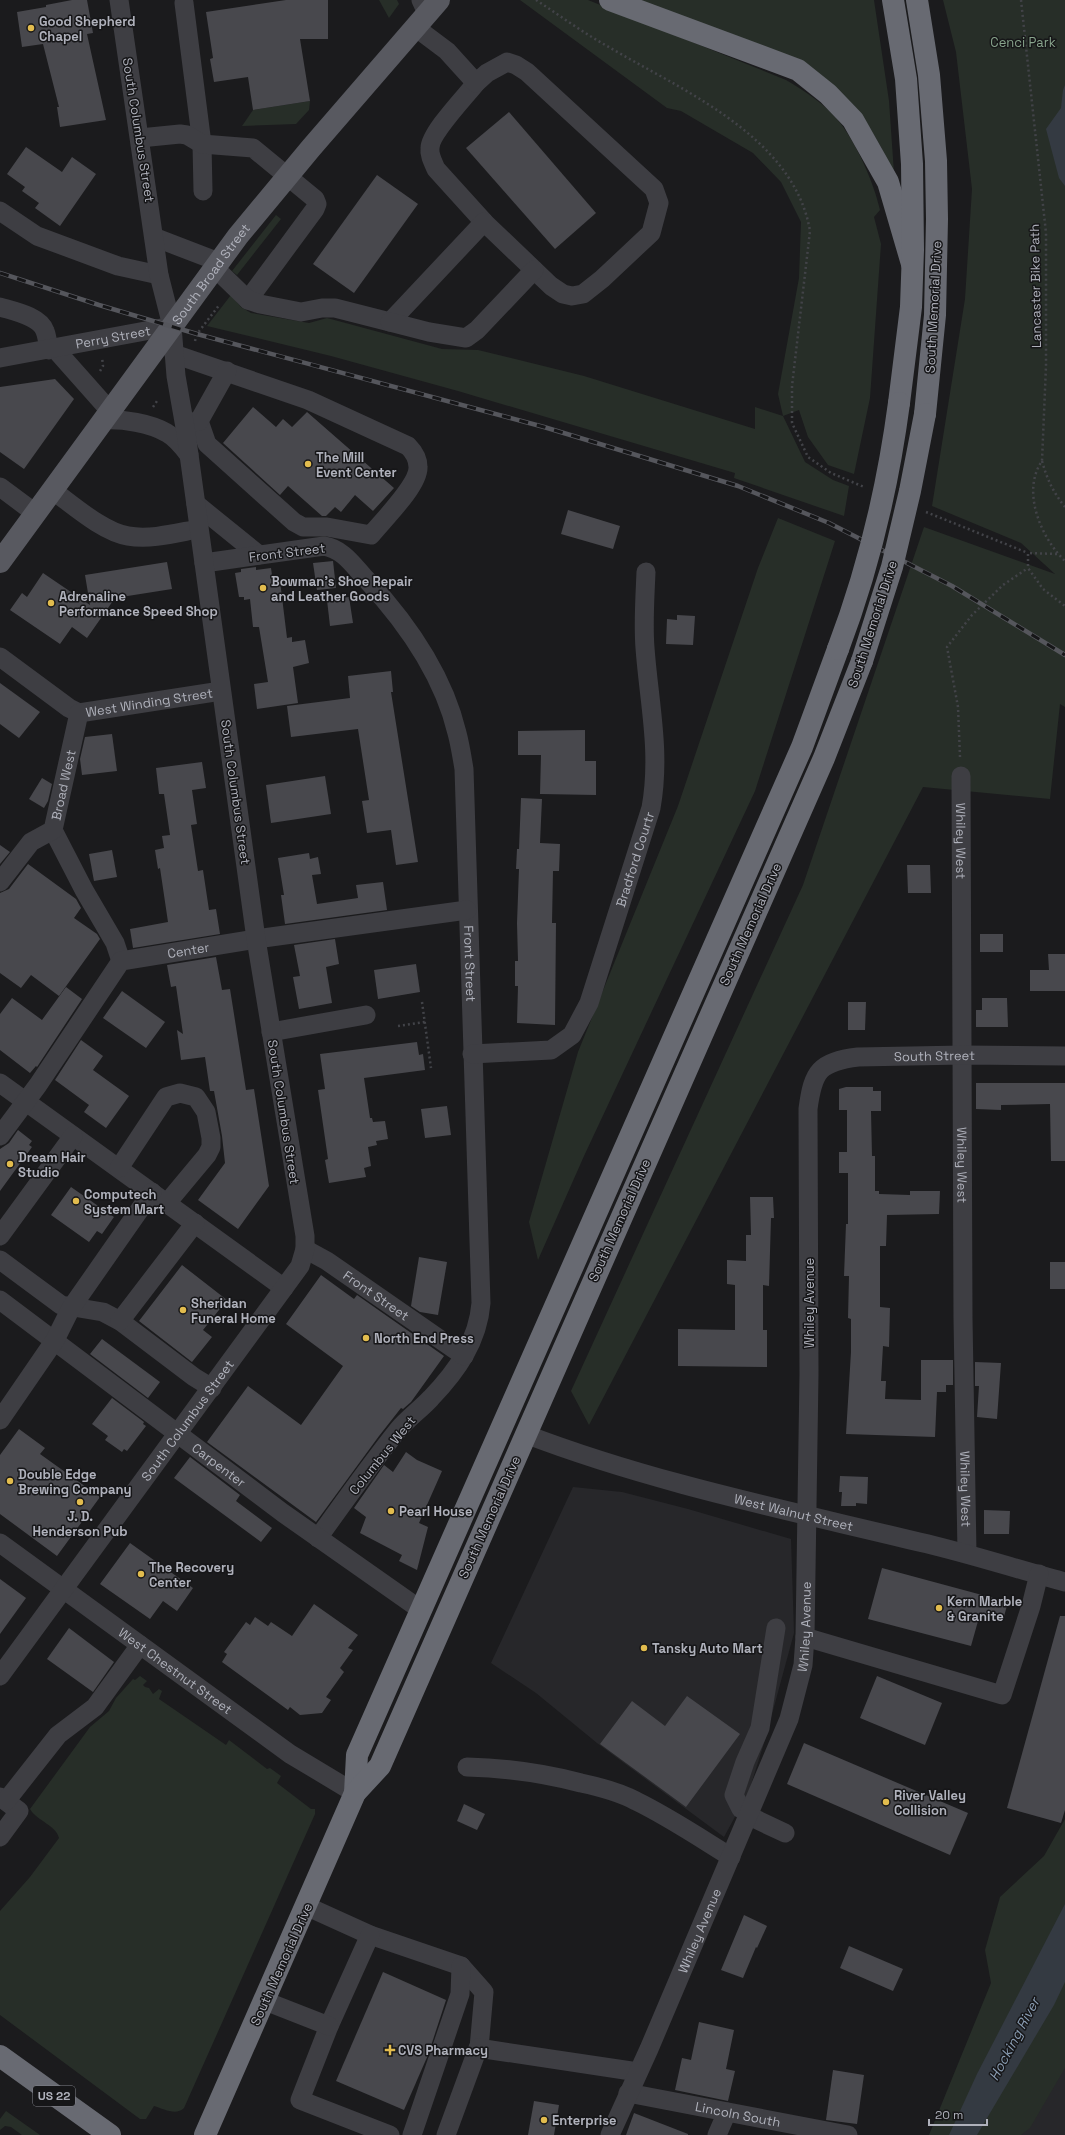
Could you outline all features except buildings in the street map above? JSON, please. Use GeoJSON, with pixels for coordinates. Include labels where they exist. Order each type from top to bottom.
{"type":"FeatureCollection","features":[{"type":"Feature","properties":{"kind":"highway"},"geometry":{"type":"LineString","coordinates":[[610,0],[798,70],[828,94],[853,120],[888,182],[912,264]]}},
{"type":"Feature","properties":{"kind":"highway","name":"South Memorial Drive"},"geometry":{"type":"LineString","coordinates":[[355,1793],[357,1755],[802,747],[838,649],[867,561],[884,488],[899,403],[911,307],[912,164],[906,79],[893,0]]}},
{"type":"Feature","properties":{"kind":"highway","name":"South Memorial Drive"},"geometry":{"type":"LineString","coordinates":[[205,2135],[355,1793],[380,1766],[824,758],[862,661],[892,567],[910,491],[926,414],[935,315],[937,219],[936,161],[929,75],[917,0]]}},
{"type":"Feature","properties":{"kind":"highway","name":"US 22"},"geometry":{"type":"LineString","coordinates":[[0,2056],[110,2135]]}},
{"type":"Feature","properties":{"kind":"main road","name":"South Broad Street"},"geometry":{"type":"LineString","coordinates":[[0,562],[217,265],[288,175],[426,10]]}},
{"type":"Feature","properties":{"kind":"street","name":"South Columbus Street"},"geometry":{"type":"LineString","coordinates":[[0,1676],[300,1266],[305,1249],[305,1236],[256,939],[204,562],[198,529],[189,455],[192,422],[174,354],[172,326],[159,275],[119,0]]}},
{"type":"Feature","properties":{"kind":"street"},"geometry":{"type":"LineString","coordinates":[[184,3],[202,144],[203,191]]}},
{"type":"Feature","properties":{"kind":"street"},"geometry":{"type":"LineString","coordinates":[[426,10],[447,51],[476,83]]}},
{"type":"Feature","properties":{"kind":"street"},"geometry":{"type":"LineString","coordinates":[[507,62],[516,65],[527,72],[646,180],[654,189],[659,203],[651,232],[602,279],[583,294],[572,296],[563,294],[551,286],[484,222],[436,168],[431,159],[430,147],[440,128],[476,83],[487,73],[507,62]]}},
{"type":"Feature","properties":{"kind":"street"},"geometry":{"type":"LineString","coordinates":[[140,138],[180,134],[187,135],[202,144],[253,148],[288,175],[315,199],[317,204],[248,300]]}},
{"type":"Feature","properties":{"kind":"street"},"geometry":{"type":"LineString","coordinates":[[0,211],[37,236],[118,266],[159,275]]}},
{"type":"Feature","properties":{"kind":"street"},"geometry":{"type":"LineString","coordinates":[[390,322],[484,222]]}},
{"type":"Feature","properties":{"kind":"street"},"geometry":{"type":"LineString","coordinates":[[154,237],[217,265],[248,300],[260,304],[301,312],[322,308],[335,308],[429,332],[466,338],[476,330],[534,270]]}},
{"type":"Feature","properties":{"kind":"street"},"geometry":{"type":"LineString","coordinates":[[0,307],[20,312],[36,321],[45,329],[52,349]]}},
{"type":"Feature","properties":{"kind":"street","name":"Perry Street"},"geometry":{"type":"LineString","coordinates":[[0,358],[172,326]]}},
{"type":"Feature","properties":{"kind":"street","name":"Perry Street"},"geometry":{"type":"LineString","coordinates":[[52,349],[107,416]]}},
{"type":"Feature","properties":{"kind":"street"},"geometry":{"type":"LineString","coordinates":[[174,354],[227,371],[308,400],[408,446],[416,454],[418,468],[414,482],[371,535],[327,526],[304,527],[294,522],[207,444],[192,422],[227,371]]}},
{"type":"Feature","properties":{"kind":"street"},"geometry":{"type":"LineString","coordinates":[[107,416],[114,420],[150,426],[167,433],[179,442],[189,455]]}},
{"type":"Feature","properties":{"kind":"street"},"geometry":{"type":"LineString","coordinates":[[0,487],[35,513]]}},
{"type":"Feature","properties":{"kind":"street"},"geometry":{"type":"LineString","coordinates":[[52,490],[112,531],[128,536],[144,537],[198,529]]}},
{"type":"Feature","properties":{"kind":"street"},"geometry":{"type":"LineString","coordinates":[[196,504],[259,555]]}},
{"type":"Feature","properties":{"kind":"street","name":"Front Street"},"geometry":{"type":"LineString","coordinates":[[204,562],[324,546],[333,548],[342,553],[372,586],[413,636],[440,687],[457,732],[464,769],[467,910],[481,1303],[476,1332],[464,1356],[327,1261],[305,1249]]}},
{"type":"Feature","properties":{"kind":"street","name":"Bradford Courtr"},"geometry":{"type":"LineString","coordinates":[[472,1054],[551,1050],[572,1035],[589,1003],[651,808],[655,784],[656,748],[645,647],[646,572]]}},
{"type":"Feature","properties":{"kind":"street","name":"West Winding Street"},"geometry":{"type":"LineString","coordinates":[[0,657],[69,708],[79,713],[221,691]]}},
{"type":"Feature","properties":{"kind":"street","name":"Broad West"},"geometry":{"type":"LineString","coordinates":[[0,882],[31,842],[53,830],[79,713]]}},
{"type":"Feature","properties":{"kind":"street","name":"Whiley West"},"geometry":{"type":"LineString","coordinates":[[961,776],[963,1318],[967,1553]]}},
{"type":"Feature","properties":{"kind":"street"},"geometry":{"type":"LineString","coordinates":[[0,1136],[25,1102],[121,961],[115,943],[84,890],[53,830]]}},
{"type":"Feature","properties":{"kind":"street","name":"Center"},"geometry":{"type":"LineString","coordinates":[[121,961],[256,939],[467,910]]}},
{"type":"Feature","properties":{"kind":"street"},"geometry":{"type":"LineString","coordinates":[[271,1032],[366,1015]]}},
{"type":"Feature","properties":{"kind":"street","name":"South Street"},"geometry":{"type":"LineString","coordinates":[[813,1080],[820,1070],[828,1064],[842,1059],[858,1057],[963,1055],[1065,1056]]}},
{"type":"Feature","properties":{"kind":"street","name":"Whiley Avenue"},"geometry":{"type":"LineString","coordinates":[[610,2135],[749,1814],[793,1706],[803,1665],[808,1516],[808,1109],[813,1080]]}},
{"type":"Feature","properties":{"kind":"street"},"geometry":{"type":"LineString","coordinates":[[0,1083],[284,1288]]}},
{"type":"Feature","properties":{"kind":"street"},"geometry":{"type":"LineString","coordinates":[[119,1168],[166,1097],[180,1093],[196,1097],[206,1112],[211,1147],[207,1155],[167,1203]]}},
{"type":"Feature","properties":{"kind":"street"},"geometry":{"type":"LineString","coordinates":[[0,1236],[73,1136]]}},
{"type":"Feature","properties":{"kind":"street"},"geometry":{"type":"LineString","coordinates":[[0,1420],[55,1340],[71,1308],[152,1192]]}},
{"type":"Feature","properties":{"kind":"street"},"geometry":{"type":"LineString","coordinates":[[120,1321],[195,1224]]}},
{"type":"Feature","properties":{"kind":"street"},"geometry":{"type":"LineString","coordinates":[[0,1260],[60,1305],[103,1312],[120,1321],[194,1377],[212,1388]]}},
{"type":"Feature","properties":{"kind":"street","name":"Carpenter"},"geometry":{"type":"LineString","coordinates":[[0,1300],[55,1340],[159,1422],[178,1434],[318,1538],[421,1610]]}},
{"type":"Feature","properties":{"kind":"street","name":"Columbus West"},"geometry":{"type":"LineString","coordinates":[[318,1538],[389,1442],[403,1425],[431,1398],[464,1356]]}},
{"type":"Feature","properties":{"kind":"street","name":"West Walnut Street"},"geometry":{"type":"LineString","coordinates":[[525,1434],[565,1450],[647,1475],[808,1516],[967,1553],[1065,1582]]}},
{"type":"Feature","properties":{"kind":"street","name":"West Chestnut Street"},"geometry":{"type":"LineString","coordinates":[[0,1543],[290,1754],[355,1793]]}},
{"type":"Feature","properties":{"kind":"street"},"geometry":{"type":"LineString","coordinates":[[805,1637],[1002,1695],[1031,1606],[1039,1574]]}},
{"type":"Feature","properties":{"kind":"street"},"geometry":{"type":"LineString","coordinates":[[776,1628],[760,1728],[745,1762],[734,1795],[742,1809],[785,1833]]}},
{"type":"Feature","properties":{"kind":"street"},"geometry":{"type":"LineString","coordinates":[[0,1837],[19,1811],[3,1799],[58,1735],[95,1707],[140,1645]]}},
{"type":"Feature","properties":{"kind":"street"},"geometry":{"type":"LineString","coordinates":[[467,1767],[501,1768],[541,1773],[608,1790],[635,1800],[731,1857]]}},
{"type":"Feature","properties":{"kind":"street"},"geometry":{"type":"LineString","coordinates":[[306,1906],[370,1935],[461,1966],[484,1992],[479,2048],[446,2135]]}},
{"type":"Feature","properties":{"kind":"street"},"geometry":{"type":"LineString","coordinates":[[370,1935],[329,2026],[300,2100],[390,2135]]}},
{"type":"Feature","properties":{"kind":"street"},"geometry":{"type":"LineString","coordinates":[[412,2135],[460,1994],[461,1966]]}},
{"type":"Feature","properties":{"kind":"street"},"geometry":{"type":"LineString","coordinates":[[265,2001],[329,2026]]}},
{"type":"Feature","properties":{"kind":"street"},"geometry":{"type":"LineString","coordinates":[[479,2048],[638,2072]]}},
{"type":"Feature","properties":{"kind":"street","name":"Lincoln South"},"geometry":{"type":"LineString","coordinates":[[628,2093],[848,2135]]}},
{"type":"Feature","properties":{"kind":"street"},"geometry":{"type":"LineString","coordinates":[[717,2135],[727,2112]]}},
{"type":"Feature","properties":{"kind":"path"},"geometry":{"type":"LineString","coordinates":[[536,0],[606,46],[715,108],[763,148],[789,176],[807,213],[810,231],[792,386],[792,422],[808,457],[831,473],[866,488]]}},
{"type":"Feature","properties":{"kind":"path","name":"Lancaster Bike Path"},"geometry":{"type":"LineString","coordinates":[[1021,0],[1046,233],[1046,366],[1042,461],[1035,470],[1033,479],[1033,504],[1041,524],[1058,554],[1065,561]]}},
{"type":"Feature","properties":{"kind":"path"},"geometry":{"type":"LineString","coordinates":[[194,345],[197,334],[220,304]]}},
{"type":"Feature","properties":{"kind":"path"},"geometry":{"type":"LineString","coordinates":[[1042,461],[1046,476],[1055,494],[1065,506]]}},
{"type":"Feature","properties":{"kind":"path"},"geometry":{"type":"LineString","coordinates":[[923,511],[1028,553],[1058,554]]}},
{"type":"Feature","properties":{"kind":"path"},"geometry":{"type":"LineString","coordinates":[[1028,553],[1028,568],[1043,589],[1065,606]]}},
{"type":"Feature","properties":{"kind":"path"},"geometry":{"type":"LineString","coordinates":[[961,776],[958,707],[947,647],[972,616],[1003,585],[1028,568]]}},
{"type":"Feature","properties":{"kind":"path"},"geometry":{"type":"LineString","coordinates":[[422,1002],[431,1068]]}},
{"type":"Feature","properties":{"kind":"path"},"geometry":{"type":"LineString","coordinates":[[398,1026],[424,1022]]}},
{"type":"Feature","properties":{"kind":"shaded area","name":"Tansky Auto Mart"},"geometry":{"type":"Polygon","coordinates":[[[573,1487],[622,1492],[688,1509],[791,1539],[794,1633],[765,1740],[749,1791],[724,1837],[597,1743],[536,1693],[491,1663],[573,1487]]]}},
{"type":"Feature","properties":{"kind":"shaded area"},"geometry":{"type":"Polygon","coordinates":[[[1065,2013],[1065,2135],[1007,2135],[1065,2013]]]}},
{"type":"Feature","properties":{"kind":"green space"},"geometry":{"type":"Polygon","coordinates":[[[379,0],[397,0],[399,4],[389,18],[379,0]]]}},
{"type":"Feature","properties":{"kind":"green space"},"geometry":{"type":"Polygon","coordinates":[[[520,0],[588,0],[786,80],[823,105],[841,124],[865,166],[874,188],[880,210],[874,217],[881,244],[870,398],[854,474],[828,465],[808,437],[799,410],[783,416],[778,394],[799,278],[801,222],[781,182],[753,153],[681,111],[667,108],[520,0]]]}},
{"type":"Feature","properties":{"kind":"green space"},"geometry":{"type":"Polygon","coordinates":[[[640,0],[874,0],[889,101],[894,173],[890,172],[882,149],[871,130],[846,99],[640,0]]]}},
{"type":"Feature","properties":{"kind":"green space","name":"Cenci Park"},"geometry":{"type":"Polygon","coordinates":[[[943,0],[1065,0],[1065,707],[1060,704],[1050,799],[923,787],[589,1425],[571,1391],[803,885],[924,527],[1055,574],[1021,543],[932,506],[965,299],[972,189],[956,52],[943,0]]]}},
{"type":"Feature","properties":{"kind":"green space"},"geometry":{"type":"Polygon","coordinates":[[[310,101],[309,110],[296,124],[242,126],[253,110],[310,101]]]}},
{"type":"Feature","properties":{"kind":"green space"},"geometry":{"type":"Polygon","coordinates":[[[276,215],[281,219],[237,275],[232,271],[276,215]]]}},
{"type":"Feature","properties":{"kind":"green space"},"geometry":{"type":"Polygon","coordinates":[[[231,295],[241,307],[251,313],[309,323],[327,318],[442,349],[478,350],[584,376],[755,429],[755,407],[783,416],[805,462],[833,480],[849,486],[844,516],[734,478],[735,473],[458,391],[331,356],[207,326],[231,295]]]}},
{"type":"Feature","properties":{"kind":"green space"},"geometry":{"type":"Polygon","coordinates":[[[778,518],[835,541],[755,791],[584,1156],[538,1260],[529,1222],[578,1052],[678,806],[758,568],[778,518]]]}},
{"type":"Feature","properties":{"kind":"green space"},"geometry":{"type":"Polygon","coordinates":[[[140,1676],[147,1681],[143,1685],[149,1688],[153,1694],[159,1689],[162,1691],[159,1699],[226,1745],[229,1740],[267,1769],[270,1768],[281,1776],[277,1783],[311,1809],[315,1809],[315,1814],[184,2108],[174,2112],[154,2106],[146,2119],[140,2119],[0,2015],[0,1911],[30,1877],[59,1838],[50,1826],[37,1817],[30,1809],[90,1727],[109,1711],[116,1698],[133,1679],[135,1680],[140,1676]]]}},
{"type":"Feature","properties":{"kind":"green space"},"geometry":{"type":"Polygon","coordinates":[[[1065,1819],[1065,2068],[1030,2128],[1021,2135],[929,2135],[991,1983],[985,1950],[1000,1897],[1044,1856],[1065,1819]]]}},
{"type":"Feature","properties":{"kind":"green space"},"geometry":{"type":"Polygon","coordinates":[[[6,2111],[40,2135],[22,2135],[11,2127],[5,2126],[0,2130],[0,2119],[6,2111]]]}},
{"type":"Feature","properties":{"kind":"water"},"geometry":{"type":"Polygon","coordinates":[[[1065,85],[1065,186],[1059,178],[1046,129],[1061,108],[1065,85]]]}},
{"type":"Feature","properties":{"kind":"water","name":"Hocking River"},"geometry":{"type":"Polygon","coordinates":[[[1065,1904],[1065,1982],[1054,2005],[977,2135],[949,2135],[977,2074],[1065,1904]]]}},
{"type":"Feature","properties":{"kind":"railway"},"geometry":{"type":"LineString","coordinates":[[0,273],[99,305],[197,334],[544,427],[738,486],[829,523],[952,586],[1065,655]]}},
{"type":"Feature","properties":{"kind":"place","name":"Good Shepherd Chapel"},"geometry":{"type":"Point","coordinates":[31,28]}},
{"type":"Feature","properties":{"kind":"place","name":"The Mill Event Center"},"geometry":{"type":"Point","coordinates":[308,464]}},
{"type":"Feature","properties":{"kind":"place","name":"Bowman's Shoe Repair and Leather Goods"},"geometry":{"type":"Point","coordinates":[263,588]}},
{"type":"Feature","properties":{"kind":"place","name":"Adrenaline Performance Speed Shop"},"geometry":{"type":"Point","coordinates":[51,603]}},
{"type":"Feature","properties":{"kind":"place","name":"Dream Hair Studio"},"geometry":{"type":"Point","coordinates":[10,1164]}},
{"type":"Feature","properties":{"kind":"place","name":"Computech System Mart"},"geometry":{"type":"Point","coordinates":[76,1201]}},
{"type":"Feature","properties":{"kind":"place","name":"Sheridan Funeral Home"},"geometry":{"type":"Point","coordinates":[183,1310]}},
{"type":"Feature","properties":{"kind":"place","name":"North End Press"},"geometry":{"type":"Point","coordinates":[366,1338]}},
{"type":"Feature","properties":{"kind":"place","name":"Double Edge Brewing Company"},"geometry":{"type":"Point","coordinates":[10,1481]}},
{"type":"Feature","properties":{"kind":"place","name":"J. D. Henderson Pub"},"geometry":{"type":"Point","coordinates":[80,1502]}},
{"type":"Feature","properties":{"kind":"place","name":"Pearl House"},"geometry":{"type":"Point","coordinates":[391,1511]}},
{"type":"Feature","properties":{"kind":"place","name":"The Recovery Center"},"geometry":{"type":"Point","coordinates":[141,1574]}},
{"type":"Feature","properties":{"kind":"place","name":"Kern Marble & Granite"},"geometry":{"type":"Point","coordinates":[939,1608]}},
{"type":"Feature","properties":{"kind":"place","name":"Tansky Auto Mart"},"geometry":{"type":"Point","coordinates":[644,1648]}},
{"type":"Feature","properties":{"kind":"place","name":"River Valley Collision"},"geometry":{"type":"Point","coordinates":[886,1802]}},
{"type":"Feature","properties":{"kind":"place","name":"CVS Pharmacy"},"geometry":{"type":"Point","coordinates":[390,2050]}},
{"type":"Feature","properties":{"kind":"place","name":"Enterprise"},"geometry":{"type":"Point","coordinates":[544,2120]}}]}
